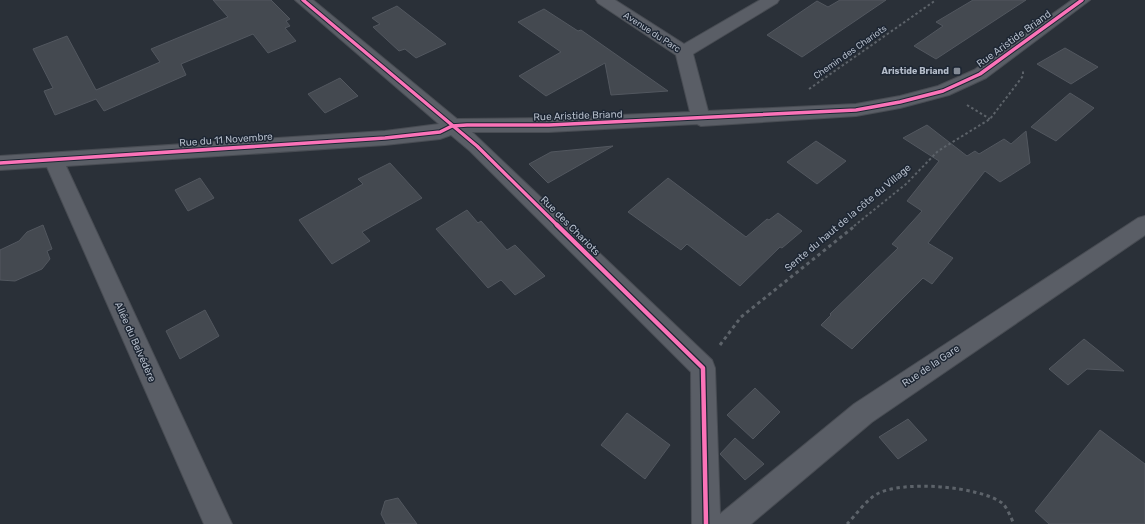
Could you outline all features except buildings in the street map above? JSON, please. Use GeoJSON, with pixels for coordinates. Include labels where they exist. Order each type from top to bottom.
{"type":"FeatureCollection","features":[{"type":"Feature","properties":{"kind":"street","name":"Rue des Chariots"},"geometry":{"type":"LineString","coordinates":[[303,0],[477,146],[703,368]]}},
{"type":"Feature","properties":{"kind":"street","name":"Avenue du Parc"},"geometry":{"type":"LineString","coordinates":[[604,0],[684,52],[701,119]]}},
{"type":"Feature","properties":{"kind":"street"},"geometry":{"type":"LineString","coordinates":[[684,52],[770,0]]}},
{"type":"Feature","properties":{"kind":"street","name":"Rue Aristide Briand"},"geometry":{"type":"LineString","coordinates":[[452,126],[549,126],[701,119],[856,110],[900,102],[949,88],[980,74],[1082,0]]}},
{"type":"Feature","properties":{"kind":"street","name":"Rue du 11 Novembre"},"geometry":{"type":"LineString","coordinates":[[0,163],[385,138],[440,132],[452,126]]}},
{"type":"Feature","properties":{"kind":"street","name":"Allée du Belvédère"},"geometry":{"type":"LineString","coordinates":[[53,159],[218,524]]}},
{"type":"Feature","properties":{"kind":"street","name":"Rue de la Gare"},"geometry":{"type":"LineString","coordinates":[[729,524],[863,412],[1145,224]]}},
{"type":"Feature","properties":{"kind":"street"},"geometry":{"type":"LineString","coordinates":[[703,368],[706,524]]}},
{"type":"Feature","properties":{"kind":"path"},"geometry":{"type":"LineString","coordinates":[[847,524],[876,494],[889,489],[942,486],[988,495],[1003,504],[1014,524]]}},
{"type":"Feature","properties":{"kind":"cycle path"},"geometry":{"type":"LineString","coordinates":[[303,0],[477,146],[703,368],[706,524]]}},
{"type":"Feature","properties":{"kind":"cycle path"},"geometry":{"type":"LineString","coordinates":[[0,163],[385,138],[440,132],[452,126],[467,125],[549,125],[856,110],[900,102],[943,91],[980,74],[1082,0]]}},
{"type":"Feature","properties":{"kind":"place","name":"Aristide Briand"},"geometry":{"type":"Point","coordinates":[957,71]}}]}
